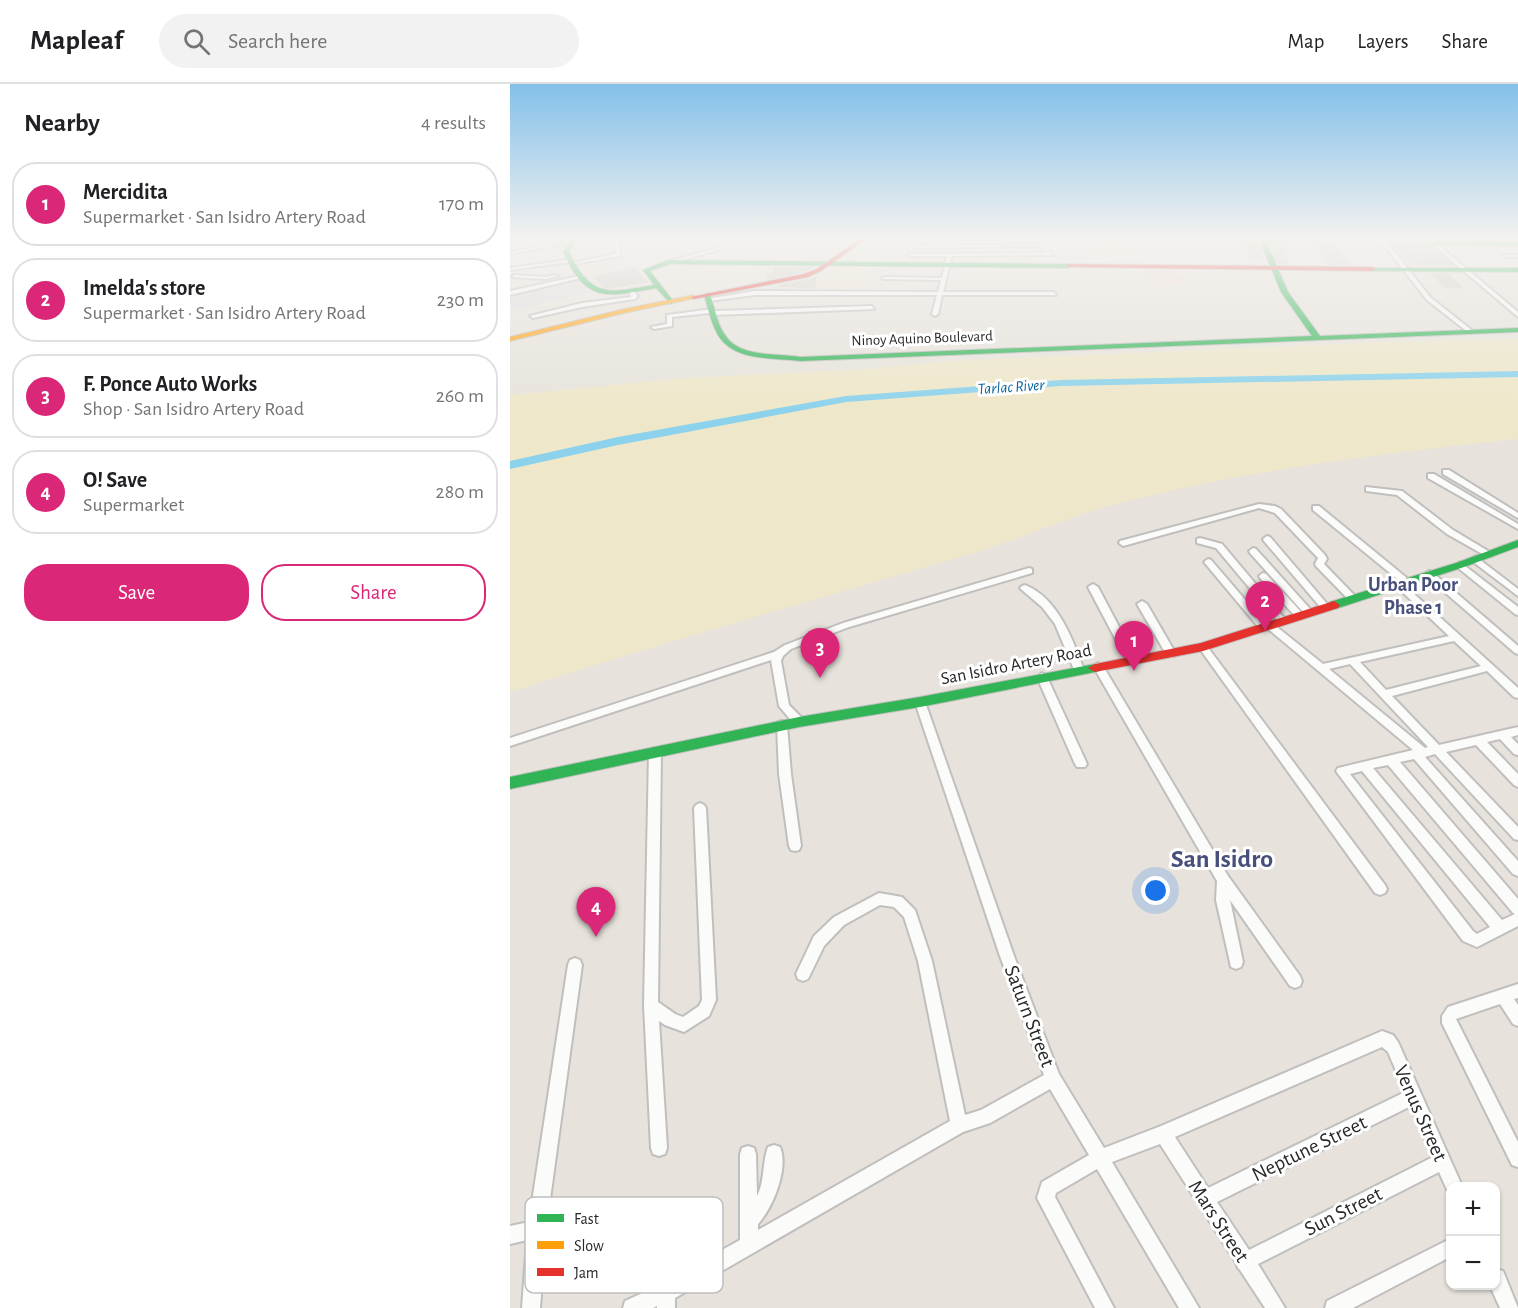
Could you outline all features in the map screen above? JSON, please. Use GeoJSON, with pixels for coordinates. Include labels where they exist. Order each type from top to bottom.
{"type":"FeatureCollection","features":[{"type":"Feature","properties":{"kind":"main road"},"geometry":{"type":"LineString","coordinates":[[667,296],[672,302]]}},
{"type":"Feature","properties":{"kind":"main road"},"geometry":{"type":"LineString","coordinates":[[510,339],[598,317],[672,302],[710,304],[737,296]]}},
{"type":"Feature","properties":{"kind":"main road"},"geometry":{"type":"LineString","coordinates":[[1284,296],[1316,337]]}},
{"type":"Feature","properties":{"kind":"main road","name":"Ninoy Aquino Boulevard"},"geometry":{"type":"LineString","coordinates":[[710,304],[726,343],[762,355],[805,359],[1518,329]]}},
{"type":"Feature","properties":{"kind":"main road","name":"San Isidro Artery Road"},"geometry":{"type":"LineString","coordinates":[[510,783],[782,725],[920,702],[1203,647],[1518,543]]}},
{"type":"Feature","properties":{"kind":"street"},"geometry":{"type":"LineString","coordinates":[[533,316],[635,296]]}},
{"type":"Feature","properties":{"kind":"street"},"geometry":{"type":"LineString","coordinates":[[654,327],[670,325],[669,316],[749,296]]}},
{"type":"Feature","properties":{"kind":"street"},"geometry":{"type":"LineString","coordinates":[[935,314],[939,296]]}},
{"type":"Feature","properties":{"kind":"street"},"geometry":{"type":"LineString","coordinates":[[1427,296],[1469,331]]}},
{"type":"Feature","properties":{"kind":"street"},"geometry":{"type":"LineString","coordinates":[[1495,296],[1518,315]]}},
{"type":"Feature","properties":{"kind":"street"},"geometry":{"type":"LineString","coordinates":[[710,304],[872,308]]}},
{"type":"Feature","properties":{"kind":"street"},"geometry":{"type":"LineString","coordinates":[[1446,472],[1518,516]]}},
{"type":"Feature","properties":{"kind":"street"},"geometry":{"type":"LineString","coordinates":[[1431,476],[1518,527]]}},
{"type":"Feature","properties":{"kind":"street"},"geometry":{"type":"LineString","coordinates":[[1369,489],[1399,493],[1450,532],[1489,554]]}},
{"type":"Feature","properties":{"kind":"street"},"geometry":{"type":"LineString","coordinates":[[1123,543],[1259,506],[1272,508],[1322,557],[1319,564],[1352,598]]}},
{"type":"Feature","properties":{"kind":"street"},"geometry":{"type":"LineString","coordinates":[[1316,507],[1401,583],[1518,694]]}},
{"type":"Feature","properties":{"kind":"street"},"geometry":{"type":"LineString","coordinates":[[1267,539],[1325,607]]}},
{"type":"Feature","properties":{"kind":"street"},"geometry":{"type":"LineString","coordinates":[[1200,541],[1219,546],[1272,624]]}},
{"type":"Feature","properties":{"kind":"street"},"geometry":{"type":"LineString","coordinates":[[1253,551],[1304,614]]}},
{"type":"Feature","properties":{"kind":"street"},"geometry":{"type":"LineString","coordinates":[[1475,559],[1518,593]]}},
{"type":"Feature","properties":{"kind":"street"},"geometry":{"type":"LineString","coordinates":[[1208,562],[1320,668],[1426,753],[1518,835]]}},
{"type":"Feature","properties":{"kind":"street"},"geometry":{"type":"LineString","coordinates":[[1460,564],[1518,612]]}},
{"type":"Feature","properties":{"kind":"street"},"geometry":{"type":"LineString","coordinates":[[510,742],[778,654],[797,643],[846,625],[1029,571]]}},
{"type":"Feature","properties":{"kind":"street"},"geometry":{"type":"LineString","coordinates":[[1429,574],[1518,651]]}},
{"type":"Feature","properties":{"kind":"street"},"geometry":{"type":"LineString","coordinates":[[1263,576],[1304,614]]}},
{"type":"Feature","properties":{"kind":"street"},"geometry":{"type":"LineString","coordinates":[[1093,587],[1132,661]]}},
{"type":"Feature","properties":{"kind":"street"},"geometry":{"type":"LineString","coordinates":[[1025,588],[1055,614],[1079,670]]}},
{"type":"Feature","properties":{"kind":"street"},"geometry":{"type":"LineString","coordinates":[[1142,604],[1171,654]]}},
{"type":"Feature","properties":{"kind":"street"},"geometry":{"type":"LineString","coordinates":[[1320,668],[1457,637]]}},
{"type":"Feature","properties":{"kind":"street"},"geometry":{"type":"LineString","coordinates":[[1203,647],[1380,889]]}},
{"type":"Feature","properties":{"kind":"street"},"geometry":{"type":"LineString","coordinates":[[778,654],[776,661],[784,706],[799,722]]}},
{"type":"Feature","properties":{"kind":"street"},"geometry":{"type":"LineString","coordinates":[[1352,660],[1384,694],[1426,753],[1518,870]]}},
{"type":"Feature","properties":{"kind":"street"},"geometry":{"type":"LineString","coordinates":[[1098,666],[1223,880],[1295,981]]}},
{"type":"Feature","properties":{"kind":"street"},"geometry":{"type":"LineString","coordinates":[[1384,694],[1489,667]]}},
{"type":"Feature","properties":{"kind":"street"},"geometry":{"type":"LineString","coordinates":[[1042,677],[1081,764]]}},
{"type":"Feature","properties":{"kind":"street","name":"Saturn Street"},"geometry":{"type":"LineString","coordinates":[[920,702],[1007,956],[1053,1079],[1190,1308]]}},
{"type":"Feature","properties":{"kind":"street"},"geometry":{"type":"LineString","coordinates":[[782,725],[785,774],[795,846]]}},
{"type":"Feature","properties":{"kind":"street"},"geometry":{"type":"LineString","coordinates":[[1518,731],[1342,771],[1468,936],[1478,941],[1518,919]]}},
{"type":"Feature","properties":{"kind":"street"},"geometry":{"type":"LineString","coordinates":[[1503,735],[1518,751]]}},
{"type":"Feature","properties":{"kind":"street"},"geometry":{"type":"LineString","coordinates":[[1479,741],[1518,782]]}},
{"type":"Feature","properties":{"kind":"street"},"geometry":{"type":"LineString","coordinates":[[655,753],[651,1005],[659,1148]]}},
{"type":"Feature","properties":{"kind":"street"},"geometry":{"type":"LineString","coordinates":[[1391,760],[1518,909]]}},
{"type":"Feature","properties":{"kind":"street"},"geometry":{"type":"LineString","coordinates":[[1364,765],[1500,928]]}},
{"type":"Feature","properties":{"kind":"street"},"geometry":{"type":"LineString","coordinates":[[651,1005],[670,1020],[684,1025],[704,1011],[709,1000],[700,808]]}},
{"type":"Feature","properties":{"kind":"street"},"geometry":{"type":"LineString","coordinates":[[1223,880],[1223,900],[1236,962]]}},
{"type":"Feature","properties":{"kind":"street"},"geometry":{"type":"LineString","coordinates":[[803,974],[819,940],[839,921],[879,899],[897,901],[910,914],[925,961],[959,1125]]}},
{"type":"Feature","properties":{"kind":"street"},"geometry":{"type":"LineString","coordinates":[[542,1197],[575,965]]}},
{"type":"Feature","properties":{"kind":"street"},"geometry":{"type":"LineString","coordinates":[[1518,1019],[1511,993],[1453,1012],[1449,1016],[1449,1023],[1518,1159]]}},
{"type":"Feature","properties":{"kind":"street","name":"Venus Street"},"geometry":{"type":"LineString","coordinates":[[1163,1134],[1382,1039],[1388,1040],[1452,1182]]}},
{"type":"Feature","properties":{"kind":"street"},"geometry":{"type":"LineString","coordinates":[[723,1262],[749,1245],[959,1125],[984,1117],[1053,1079]]}},
{"type":"Feature","properties":{"kind":"street","name":"Neptune Street"},"geometry":{"type":"LineString","coordinates":[[1204,1199],[1414,1096]]}},
{"type":"Feature","properties":{"kind":"street"},"geometry":{"type":"LineString","coordinates":[[1105,1308],[1046,1198],[1046,1192],[1048,1188],[1100,1158],[1163,1134]]}},
{"type":"Feature","properties":{"kind":"street","name":"Mars Street"},"geometry":{"type":"LineString","coordinates":[[1163,1134],[1276,1308]]}},
{"type":"Feature","properties":{"kind":"street"},"geometry":{"type":"LineString","coordinates":[[748,1221],[762,1208],[768,1197],[774,1153]]}},
{"type":"Feature","properties":{"kind":"street"},"geometry":{"type":"LineString","coordinates":[[748,1154],[749,1245]]}},
{"type":"Feature","properties":{"kind":"street","name":"Sun Street"},"geometry":{"type":"LineString","coordinates":[[1244,1262],[1443,1161]]}},
{"type":"Feature","properties":{"kind":"street"},"geometry":{"type":"LineString","coordinates":[[510,1235],[525,1232]]}},
{"type":"Feature","properties":{"kind":"street"},"geometry":{"type":"LineString","coordinates":[[1334,1308],[1446,1250]]}},
{"type":"Feature","properties":{"kind":"street"},"geometry":{"type":"LineString","coordinates":[[1500,1287],[1509,1308]]}},
{"type":"Feature","properties":{"kind":"street"},"geometry":{"type":"LineString","coordinates":[[531,1308],[532,1293]]}},
{"type":"Feature","properties":{"kind":"street"},"geometry":{"type":"LineString","coordinates":[[632,1308],[666,1300]]}},
{"type":"Feature","properties":{"kind":"shaded area"},"geometry":{"type":"Polygon","coordinates":[[[510,296],[573,296],[514,310],[510,306],[510,296]]]}},
{"type":"Feature","properties":{"kind":"sand"},"geometry":{"type":"Polygon","coordinates":[[[1518,339],[1518,439],[1417,450],[1265,472],[1115,504],[977,552],[510,692],[510,395],[686,378],[869,369],[949,361],[1382,342],[1518,339]]]}},
{"type":"Feature","properties":{"kind":"waterway","name":"Tarlac River"},"geometry":{"type":"LineString","coordinates":[[510,465],[618,441],[846,399],[1061,383],[1518,374]]}},
{"type":"Feature","properties":{"kind":"traffic: fast"},"geometry":{"type":"LineString","coordinates":[[666,296],[671,302]]}},
{"type":"Feature","properties":{"kind":"traffic: fast"},"geometry":{"type":"LineString","coordinates":[[707,296],[721,335],[727,343],[746,352],[800,359],[1518,330]]}},
{"type":"Feature","properties":{"kind":"traffic: fast"},"geometry":{"type":"LineString","coordinates":[[1287,296],[1318,338]]}},
{"type":"Feature","properties":{"kind":"traffic: fast"},"geometry":{"type":"LineString","coordinates":[[1334,605],[1460,565],[1518,543]]}},
{"type":"Feature","properties":{"kind":"traffic: fast"},"geometry":{"type":"LineString","coordinates":[[510,783],[799,722],[920,702],[1095,668]]}},
{"type":"Feature","properties":{"kind":"traffic: slow"},"geometry":{"type":"LineString","coordinates":[[510,339],[624,311],[694,297]]}},
{"type":"Feature","properties":{"kind":"traffic: jam"},"geometry":{"type":"LineString","coordinates":[[694,297],[699,296]]}},
{"type":"Feature","properties":{"kind":"traffic: jam"},"geometry":{"type":"LineString","coordinates":[[1095,668],[1203,647],[1334,605]]}},
{"type":"Feature","properties":{"kind":"place","name":"Imelda's store"},"geometry":{"type":"Point","coordinates":[1265,631]}},
{"type":"Feature","properties":{"kind":"place","name":"Mercidita"},"geometry":{"type":"Point","coordinates":[1134,671]}},
{"type":"Feature","properties":{"kind":"place","name":"F. Ponce Auto Works"},"geometry":{"type":"Point","coordinates":[820,678]}},
{"type":"Feature","properties":{"kind":"place","name":"O! Save"},"geometry":{"type":"Point","coordinates":[596,937]}},
{"type":"Feature","properties":{"kind":"district","name":"Urban Poor Phase 1"},"geometry":{"type":"Point","coordinates":[1413,596]}},
{"type":"Feature","properties":{"kind":"district","name":"San Isidro"},"geometry":{"type":"Point","coordinates":[1222,858]}}]}
